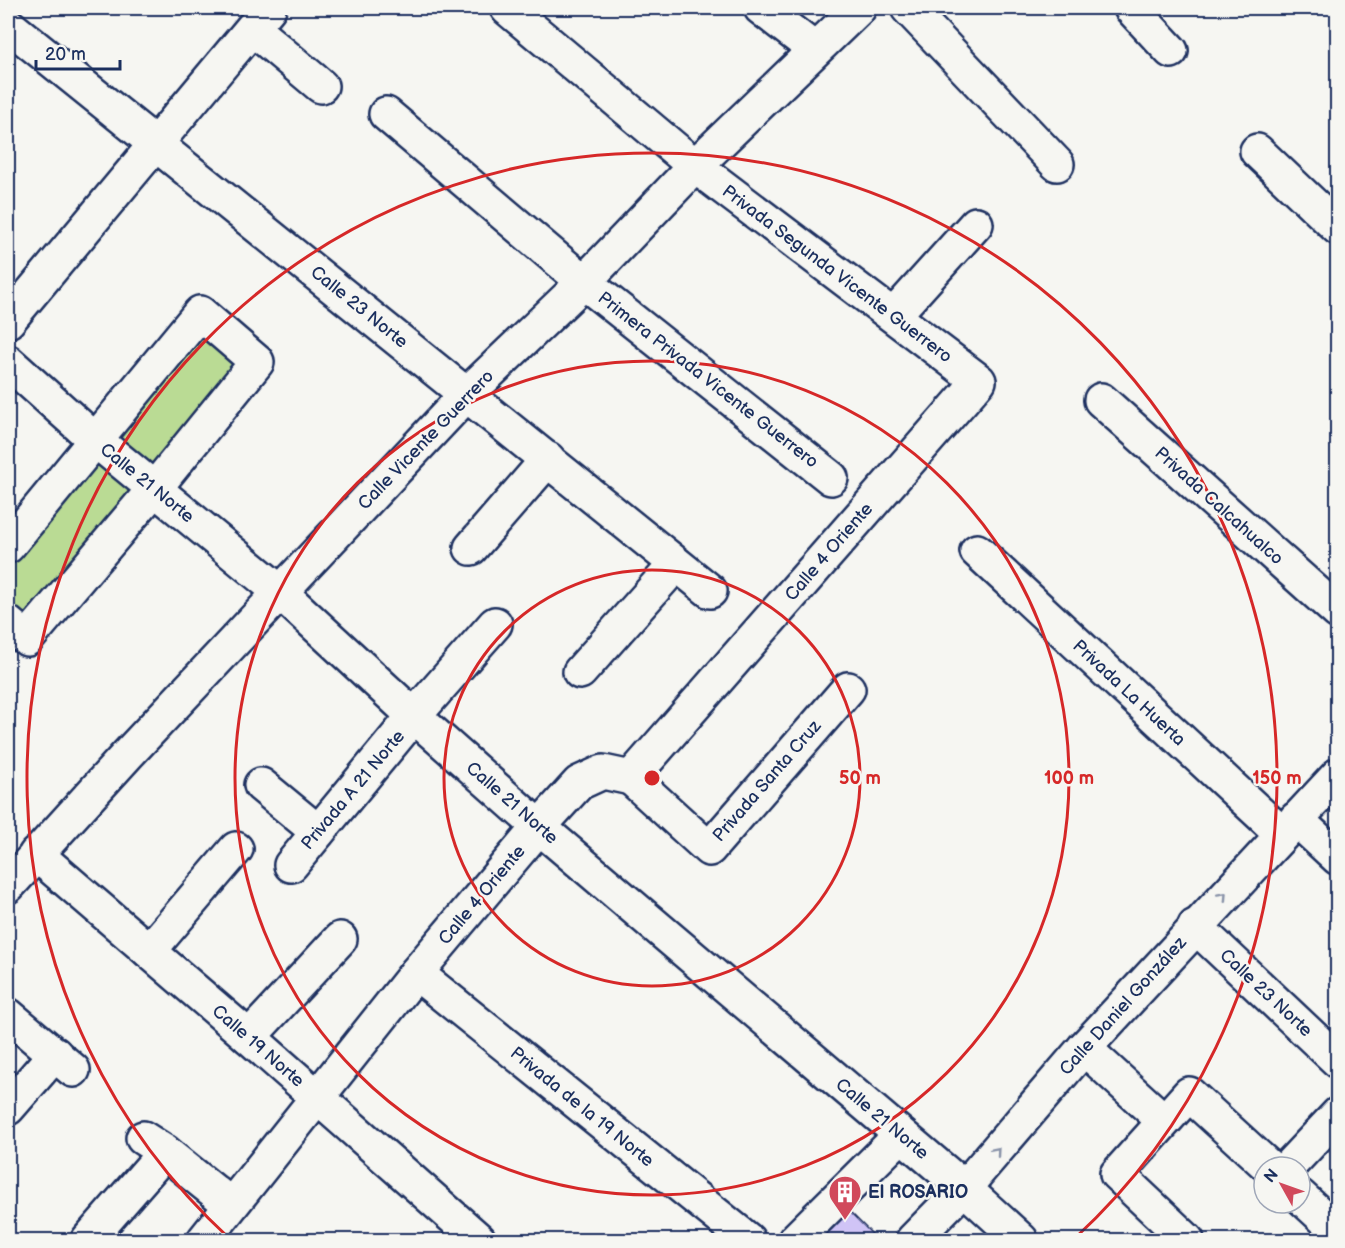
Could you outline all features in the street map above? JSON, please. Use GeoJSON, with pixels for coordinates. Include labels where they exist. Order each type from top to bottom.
{"type":"FeatureCollection","features":[{"type":"Feature","properties":{"kind":"street","name":"Privada Segunda Vicente Guerrero"},"geometry":{"type":"LineString","coordinates":[[507,8],[696,166],[979,381]]}},
{"type":"Feature","properties":{"kind":"street"},"geometry":{"type":"LineString","coordinates":[[761,8],[814,49]]}},
{"type":"Feature","properties":{"kind":"street","name":"Calle Vicente Guerrero"},"geometry":{"type":"LineString","coordinates":[[8,886],[467,394],[584,282],[814,49],[859,8]]}},
{"type":"Feature","properties":{"kind":"street"},"geometry":{"type":"LineString","coordinates":[[908,8],[1057,164]]}},
{"type":"Feature","properties":{"kind":"street"},"geometry":{"type":"LineString","coordinates":[[1131,8],[1171,51]]}},
{"type":"Feature","properties":{"kind":"street"},"geometry":{"type":"LineString","coordinates":[[8,321],[261,18],[321,86]]}},
{"type":"Feature","properties":{"kind":"street","name":"Calle 23 Norte"},"geometry":{"type":"LineString","coordinates":[[8,25],[710,591]]}},
{"type":"Feature","properties":{"kind":"street","name":"Primera Privada Vicente Guerrero"},"geometry":{"type":"LineString","coordinates":[[386,114],[584,282],[831,478]]}},
{"type":"Feature","properties":{"kind":"street"},"geometry":{"type":"LineString","coordinates":[[1257,151],[1338,228]]}},
{"type":"Feature","properties":{"kind":"street"},"geometry":{"type":"LineString","coordinates":[[894,315],[976,224]]}},
{"type":"Feature","properties":{"kind":"street"},"geometry":{"type":"LineString","coordinates":[[8,546],[200,313],[257,362],[155,488],[27,639],[8,623]]}},
{"type":"Feature","properties":{"kind":"street","name":"Calle 21 Norte"},"geometry":{"type":"LineString","coordinates":[[8,362],[94,439],[280,592],[539,827],[964,1188],[1021,1240]]}},
{"type":"Feature","properties":{"kind":"street","name":"Calle 4 Oriente"},"geometry":{"type":"LineString","coordinates":[[204,1240],[416,973],[539,827],[579,783],[603,772],[631,778],[979,381]]}},
{"type":"Feature","properties":{"kind":"street","name":"Privada Calcahualco"},"geometry":{"type":"LineString","coordinates":[[1101,400],[1338,612]]}},
{"type":"Feature","properties":{"kind":"street"},"geometry":{"type":"LineString","coordinates":[[471,548],[548,459]]}},
{"type":"Feature","properties":{"kind":"street","name":"Privada La Huerta"},"geometry":{"type":"LineString","coordinates":[[977,551],[1289,826],[1338,858]]}},
{"type":"Feature","properties":{"kind":"street"},"geometry":{"type":"LineString","coordinates":[[580,672],[676,564]]}},
{"type":"Feature","properties":{"kind":"street","name":"Privada A 21 Norte"},"geometry":{"type":"LineString","coordinates":[[291,865],[414,716],[495,624]]}},
{"type":"Feature","properties":{"kind":"street","name":"Privada Santa Cruz"},"geometry":{"type":"LineString","coordinates":[[631,778],[709,849],[848,688]]}},
{"type":"Feature","properties":{"kind":"street","name":"Calle Daniel González"},"geometry":{"type":"LineString","coordinates":[[914,1240],[964,1188],[1084,1048],[1338,775]]}},
{"type":"Feature","properties":{"kind":"street"},"geometry":{"type":"LineString","coordinates":[[261,785],[318,832]]}},
{"type":"Feature","properties":{"kind":"street"},"geometry":{"type":"LineString","coordinates":[[149,951],[236,849]]}},
{"type":"Feature","properties":{"kind":"street","name":"Calle 19 Norte"},"geometry":{"type":"LineString","coordinates":[[36,854],[249,1037],[479,1240]]}},
{"type":"Feature","properties":{"kind":"street","name":"Calle 23 Norte"},"geometry":{"type":"LineString","coordinates":[[1196,926],[1338,1061]]}},
{"type":"Feature","properties":{"kind":"street"},"geometry":{"type":"LineString","coordinates":[[249,1037],[340,939]]}},
{"type":"Feature","properties":{"kind":"street","name":"Privada de la 19 Norte"},"geometry":{"type":"LineString","coordinates":[[416,973],[748,1240]]}},
{"type":"Feature","properties":{"kind":"street"},"geometry":{"type":"LineString","coordinates":[[8,1015],[64,1062],[8,1108]]}},
{"type":"Feature","properties":{"kind":"street"},"geometry":{"type":"LineString","coordinates":[[1084,1048],[1164,1121]]}},
{"type":"Feature","properties":{"kind":"street"},"geometry":{"type":"LineString","coordinates":[[1187,1240],[1117,1174],[1189,1094],[1256,1155]]}},
{"type":"Feature","properties":{"kind":"street"},"geometry":{"type":"LineString","coordinates":[[1299,1155],[1338,1114]]}},
{"type":"Feature","properties":{"kind":"street"},"geometry":{"type":"LineString","coordinates":[[795,1240],[901,1135]]}},
{"type":"Feature","properties":{"kind":"street"},"geometry":{"type":"LineString","coordinates":[[88,1240],[154,1145],[231,1205]]}},
{"type":"Feature","properties":{"kind":"street"},"geometry":{"type":"LineString","coordinates":[[1312,1207],[1338,1231]]}},
{"type":"Feature","properties":{"kind":"green space"},"geometry":{"type":"Polygon","coordinates":[[[200,321],[253,364],[27,631],[8,615],[8,552],[200,321]]]}},
{"type":"Feature","properties":{"kind":"building","name":"El ROSARIO"},"geometry":{"type":"Polygon","coordinates":[[[845,1207],[873,1235],[868,1240],[810,1240],[845,1207]]]}},
{"type":"Feature","properties":{"kind":"place","name":"El ROSARIO"},"geometry":{"type":"Point","coordinates":[845,1221]}}]}
